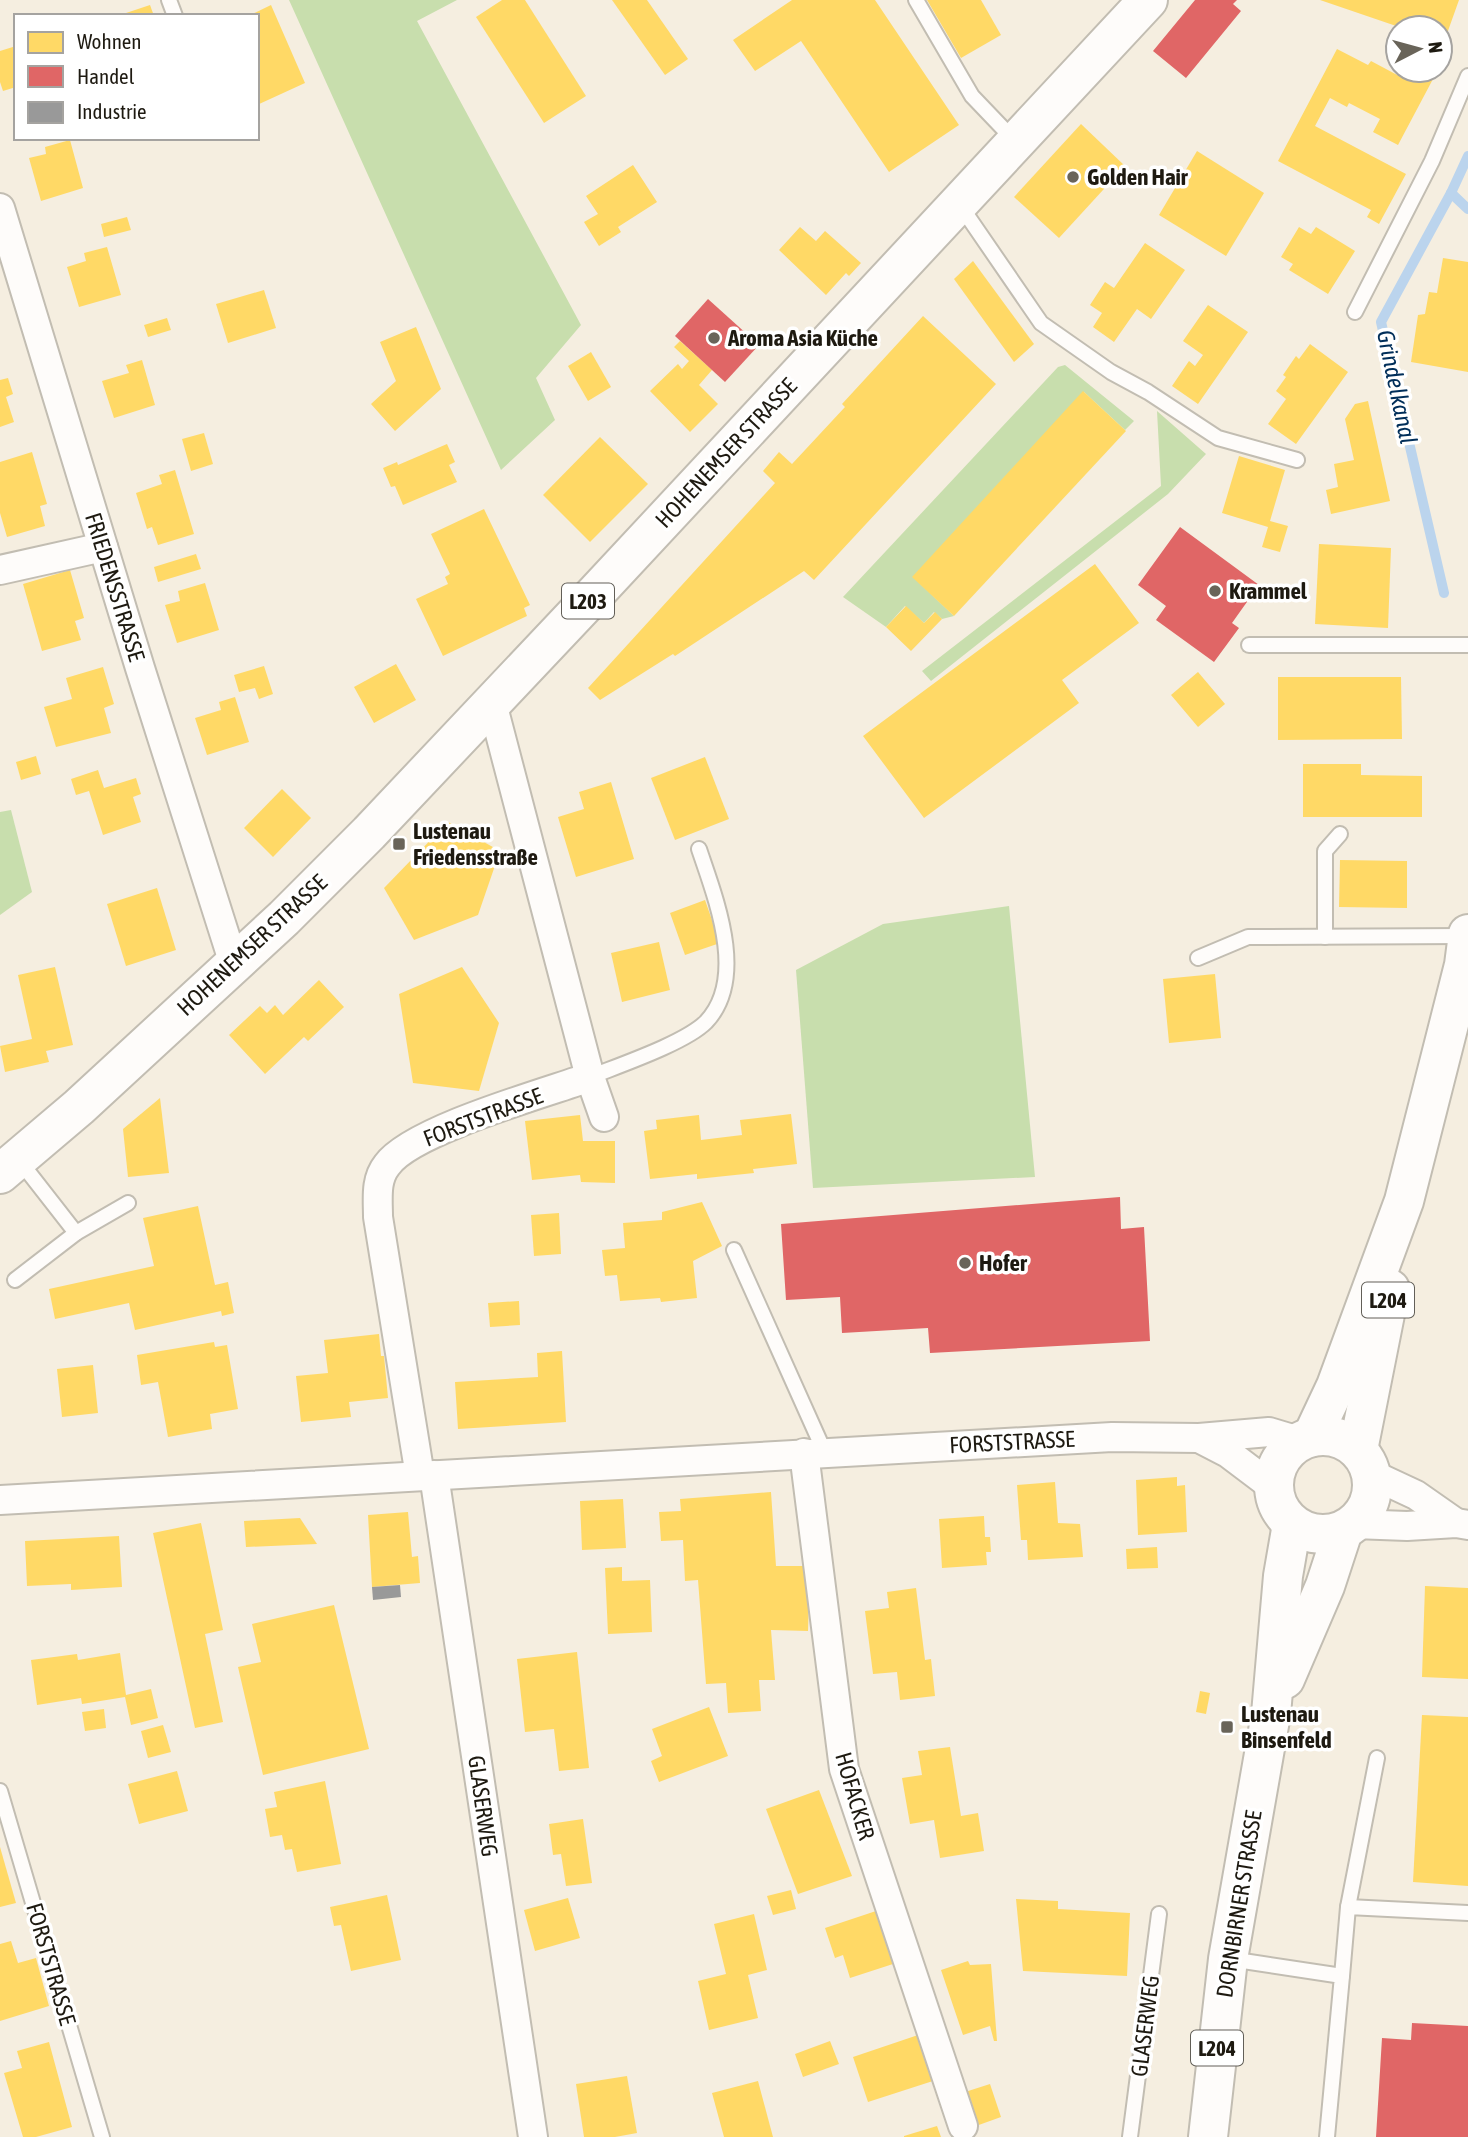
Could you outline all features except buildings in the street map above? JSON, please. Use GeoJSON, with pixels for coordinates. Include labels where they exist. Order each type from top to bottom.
{"type":"FeatureCollection","features":[{"type":"Feature","properties":{"kind":"main road","name":"HOHENEMSER STRASSE"},"geometry":{"type":"LineString","coordinates":[[9,1166],[79,1107],[284,918],[369,834],[1148,0]]}},
{"type":"Feature","properties":{"kind":"main road","name":"DORNBIRNER STRASSE"},"geometry":{"type":"LineString","coordinates":[[1271,1714],[1349,1527],[1366,1510],[1372,1493],[1365,1462],[1381,1339],[1404,1201],[1464,965],[1468,935]]}},
{"type":"Feature","properties":{"kind":"main road","name":"DORNBIRNER STRASSE"},"geometry":{"type":"LineString","coordinates":[[1273,1487],[1274,1472],[1281,1460],[1289,1449],[1306,1439],[1336,1386],[1404,1201]]}},
{"type":"Feature","properties":{"kind":"main road"},"geometry":{"type":"LineString","coordinates":[[1306,1439],[1328,1436],[1345,1440],[1365,1462]]}},
{"type":"Feature","properties":{"kind":"main road"},"geometry":{"type":"LineString","coordinates":[[1273,1487],[1280,1511],[1292,1524],[1308,1533],[1326,1535],[1349,1527]]}},
{"type":"Feature","properties":{"kind":"main road","name":"DORNBIRNER STRASSE"},"geometry":{"type":"LineString","coordinates":[[1208,2137],[1228,1959],[1271,1714],[1283,1576],[1292,1524]]}},
{"type":"Feature","properties":{"kind":"street","name":"FRIEDENSSTRASSE"},"geometry":{"type":"LineString","coordinates":[[0,208],[234,964]]}},
{"type":"Feature","properties":{"kind":"street"},"geometry":{"type":"LineString","coordinates":[[0,570],[103,547]]}},
{"type":"Feature","properties":{"kind":"street"},"geometry":{"type":"LineString","coordinates":[[492,703],[590,1077],[604,1117]]}},
{"type":"Feature","properties":{"kind":"street","name":"FORSTSTRASSE"},"geometry":{"type":"LineString","coordinates":[[427,1476],[378,1217],[378,1182],[386,1165],[401,1150],[426,1136],[590,1077]]}},
{"type":"Feature","properties":{"kind":"street","name":"FORSTSTRASSE"},"geometry":{"type":"LineString","coordinates":[[0,1500],[1112,1437],[1199,1438],[1269,1432],[1306,1439]]}},
{"type":"Feature","properties":{"kind":"street","name":"FORSTSTRASSE"},"geometry":{"type":"LineString","coordinates":[[1199,1438],[1228,1453],[1273,1487]]}},
{"type":"Feature","properties":{"kind":"street","name":"HOFACKER"},"geometry":{"type":"LineString","coordinates":[[815,1453],[844,1769],[963,2126]]}},
{"type":"Feature","properties":{"kind":"street"},"geometry":{"type":"LineString","coordinates":[[1365,1462],[1462,1524]]}},
{"type":"Feature","properties":{"kind":"street","name":"GLASERWEG"},"geometry":{"type":"LineString","coordinates":[[427,1476],[533,2137]]}},
{"type":"Feature","properties":{"kind":"street"},"geometry":{"type":"LineString","coordinates":[[1349,1527],[1462,1524]]}},
{"type":"Feature","properties":{"kind":"lane"},"geometry":{"type":"LineString","coordinates":[[916,0],[972,96],[1016,142]]}},
{"type":"Feature","properties":{"kind":"lane"},"geometry":{"type":"LineString","coordinates":[[1355,312],[1432,161],[1468,76]]}},
{"type":"Feature","properties":{"kind":"lane"},"geometry":{"type":"LineString","coordinates":[[959,203],[1041,323],[1111,372],[1217,438],[1297,460]]}},
{"type":"Feature","properties":{"kind":"lane"},"geometry":{"type":"LineString","coordinates":[[1249,645],[1468,645]]}},
{"type":"Feature","properties":{"kind":"lane"},"geometry":{"type":"LineString","coordinates":[[1325,937],[1325,851],[1340,834]]}},
{"type":"Feature","properties":{"kind":"lane","name":"FORSTSTRASSE"},"geometry":{"type":"LineString","coordinates":[[590,1077],[690,1034],[706,1021],[719,1003],[725,977],[724,927],[699,849]]}},
{"type":"Feature","properties":{"kind":"lane"},"geometry":{"type":"LineString","coordinates":[[1198,958],[1248,937],[1468,935]]}},
{"type":"Feature","properties":{"kind":"lane"},"geometry":{"type":"LineString","coordinates":[[9,1166],[76,1233]]}},
{"type":"Feature","properties":{"kind":"lane"},"geometry":{"type":"LineString","coordinates":[[15,1280],[76,1233],[128,1203]]}},
{"type":"Feature","properties":{"kind":"lane"},"geometry":{"type":"LineString","coordinates":[[734,1250],[815,1453]]}},
{"type":"Feature","properties":{"kind":"lane"},"geometry":{"type":"LineString","coordinates":[[1327,2137],[1348,1907],[1377,1758]]}},
{"type":"Feature","properties":{"kind":"lane","name":"FORSTSTRASSE"},"geometry":{"type":"LineString","coordinates":[[0,1791],[102,2137]]}},
{"type":"Feature","properties":{"kind":"lane"},"geometry":{"type":"LineString","coordinates":[[1348,1907],[1468,1913]]}},
{"type":"Feature","properties":{"kind":"lane","name":"GLASERWEG"},"geometry":{"type":"LineString","coordinates":[[1130,2137],[1159,1914]]}},
{"type":"Feature","properties":{"kind":"lane"},"geometry":{"type":"LineString","coordinates":[[1228,1959],[1342,1976]]}},
{"type":"Feature","properties":{"kind":"green space"},"geometry":{"type":"Polygon","coordinates":[[[289,0],[457,0],[417,21],[581,325],[536,378],[555,420],[501,470],[289,0]]]}},
{"type":"Feature","properties":{"kind":"green space"},"geometry":{"type":"Polygon","coordinates":[[[1065,365],[1134,421],[1125,430],[1084,392],[913,577],[954,616],[942,619],[934,612],[924,623],[905,606],[886,627],[843,597],[1058,367],[1065,365]]]}},
{"type":"Feature","properties":{"kind":"green space"},"geometry":{"type":"Polygon","coordinates":[[[1157,411],[1206,454],[1168,494],[931,681],[922,671],[1161,486],[1157,411]]]}},
{"type":"Feature","properties":{"kind":"green space"},"geometry":{"type":"Polygon","coordinates":[[[11,810],[32,892],[0,915],[0,812],[11,810]]]}},
{"type":"Feature","properties":{"kind":"green space"},"geometry":{"type":"Polygon","coordinates":[[[1009,906],[1035,1177],[813,1188],[796,970],[883,924],[1009,906]]]}},
{"type":"Feature","properties":{"kind":"waterway","name":"Grindelkanal"},"geometry":{"type":"LineString","coordinates":[[1444,593],[1381,322],[1451,193],[1468,156]]}},
{"type":"Feature","properties":{"kind":"waterway"},"geometry":{"type":"LineString","coordinates":[[1451,193],[1468,209]]}},
{"type":"Feature","properties":{"kind":"place","name":"Golden Hair"},"geometry":{"type":"Point","coordinates":[1073,177]}},
{"type":"Feature","properties":{"kind":"place","name":"Aroma Asia Küche"},"geometry":{"type":"Point","coordinates":[714,338]}},
{"type":"Feature","properties":{"kind":"place","name":"Krammel"},"geometry":{"type":"Point","coordinates":[1215,591]}},
{"type":"Feature","properties":{"kind":"place","name":"Lustenau Friedensstraße"},"geometry":{"type":"Point","coordinates":[399,844]}},
{"type":"Feature","properties":{"kind":"place","name":"Hofer"},"geometry":{"type":"Point","coordinates":[965,1263]}},
{"type":"Feature","properties":{"kind":"place","name":"Lustenau Binsenfeld"},"geometry":{"type":"Point","coordinates":[1227,1727]}}]}
